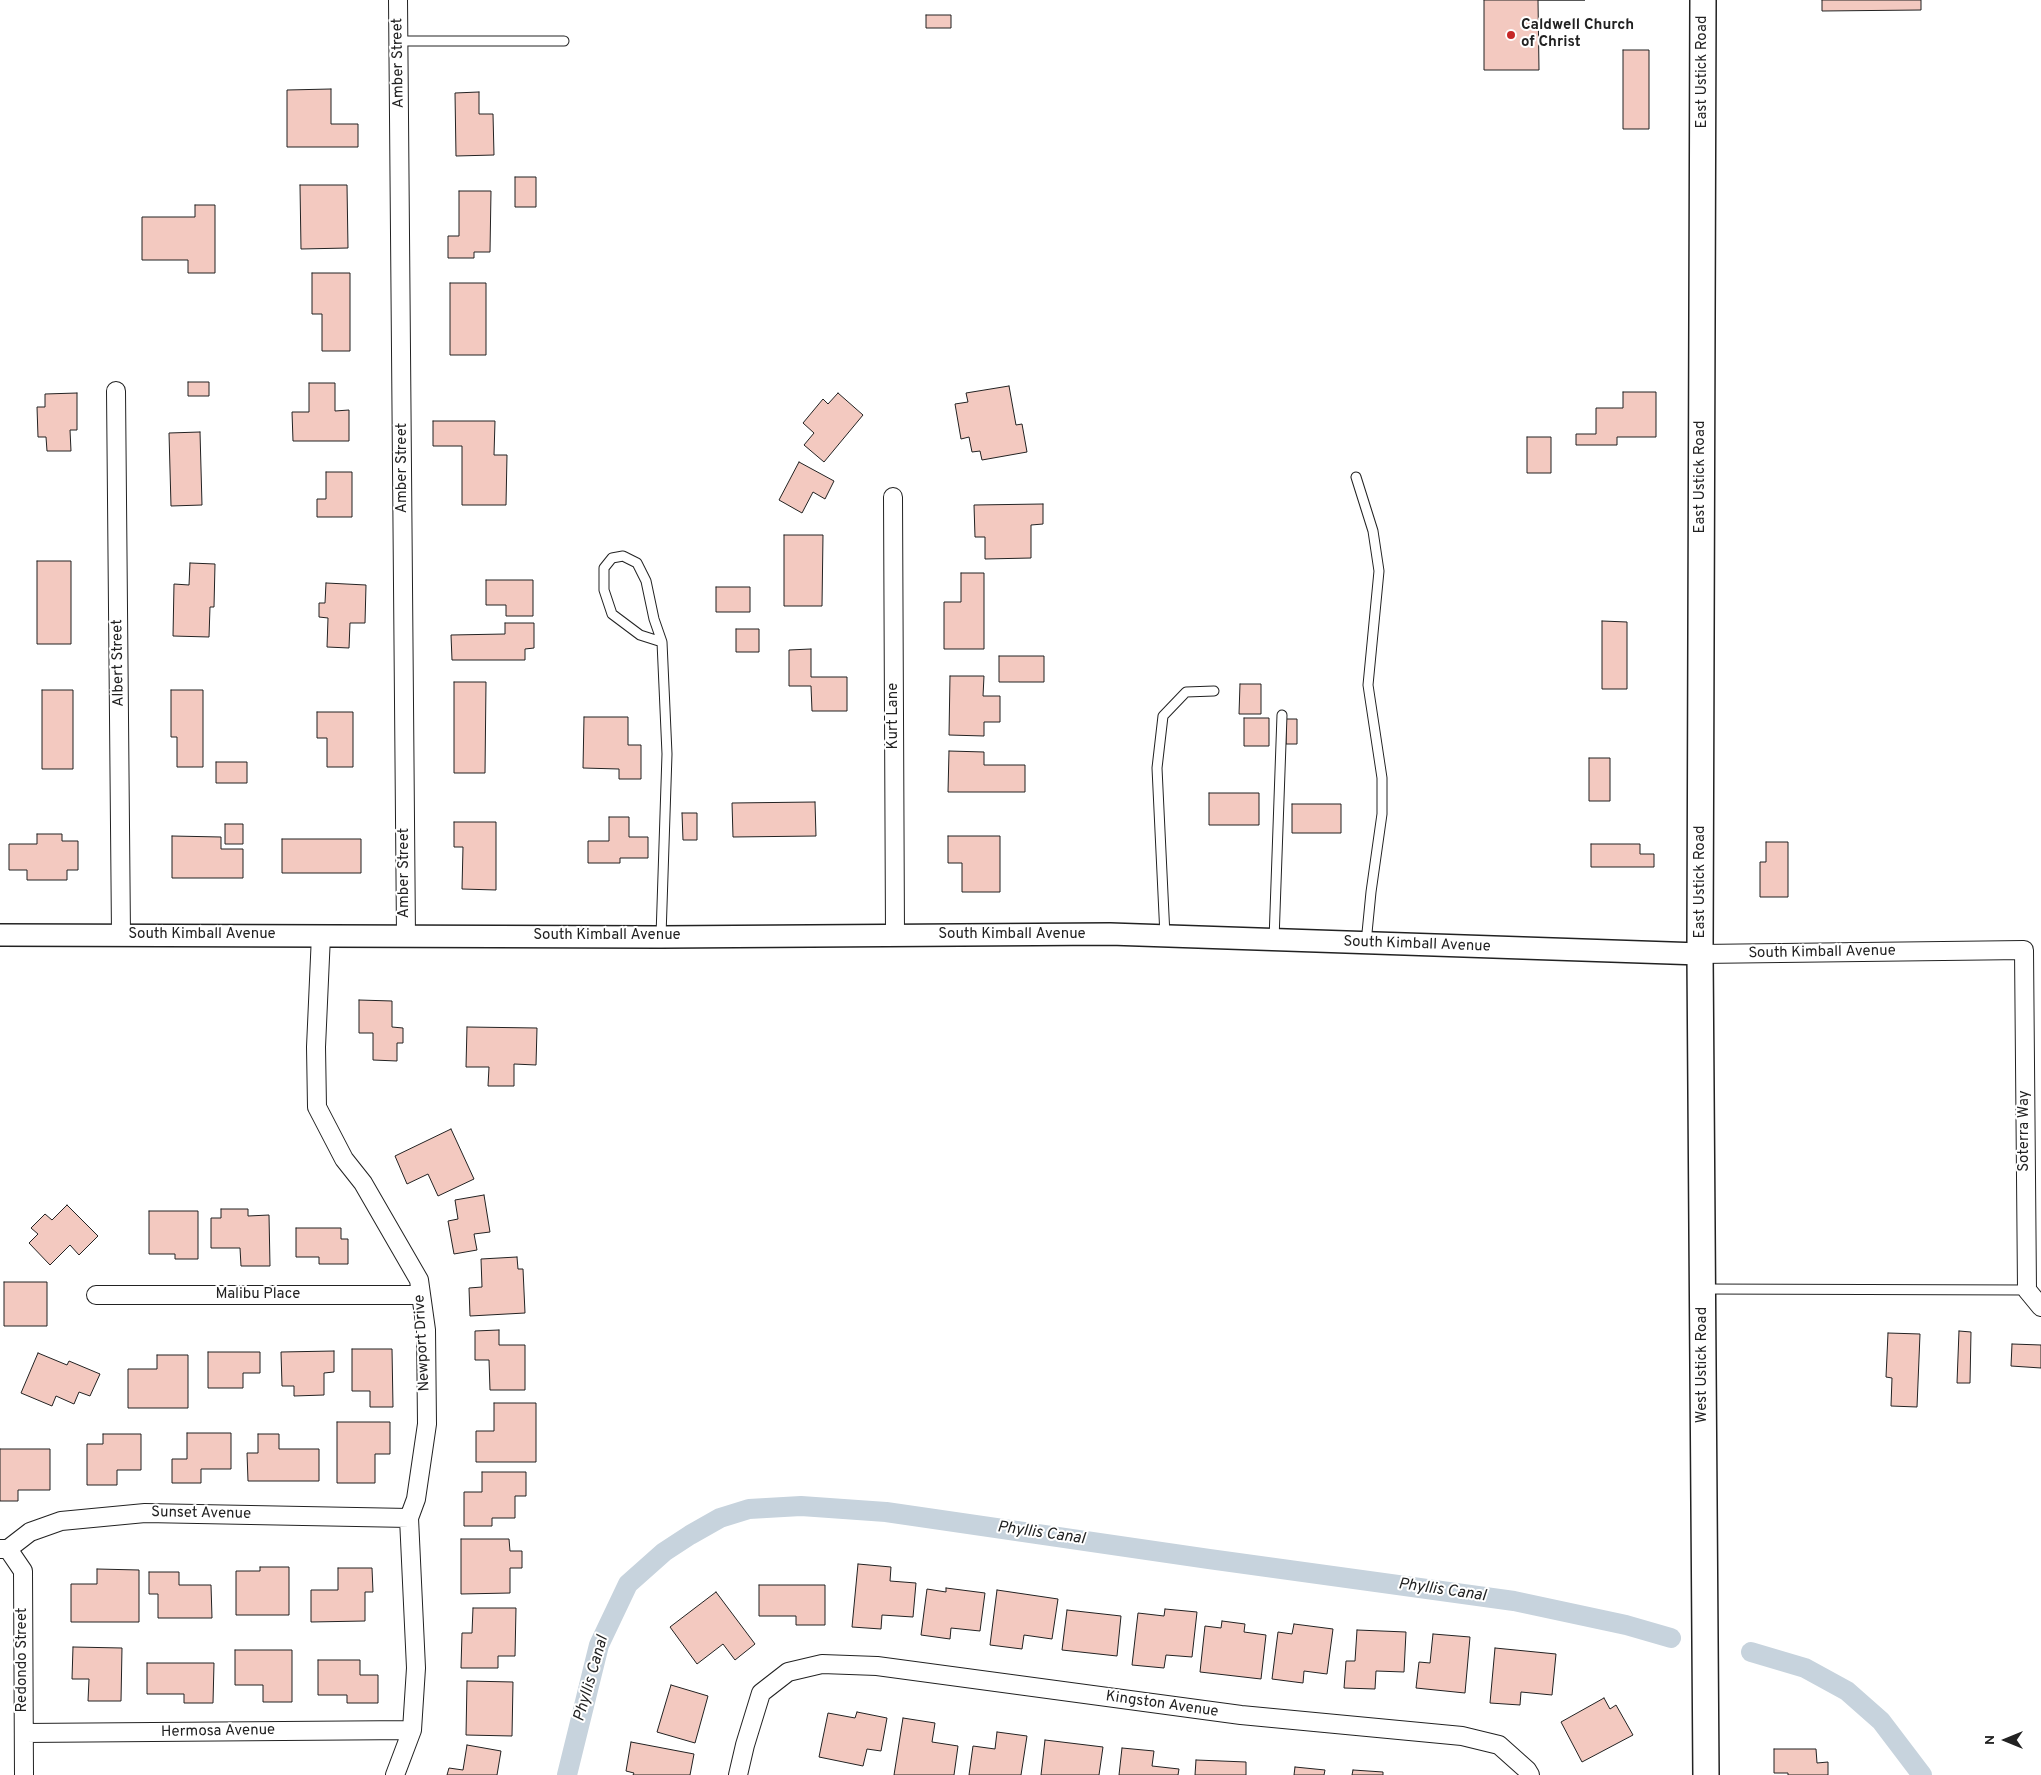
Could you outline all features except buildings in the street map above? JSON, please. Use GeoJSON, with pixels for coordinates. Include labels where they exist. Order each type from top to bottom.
{"type":"FeatureCollection","features":[{"type":"Feature","properties":{"kind":"main road","name":"East Ustick Road"},"geometry":{"type":"LineString","coordinates":[[1700,954],[1703,0]]}},
{"type":"Feature","properties":{"kind":"main road","name":"West Ustick Road"},"geometry":{"type":"LineString","coordinates":[[1700,954],[1706,1775]]}},
{"type":"Feature","properties":{"kind":"street","name":"Amber Street"},"geometry":{"type":"LineString","coordinates":[[398,0],[406,936]]}},
{"type":"Feature","properties":{"kind":"street","name":"Albert Street"},"geometry":{"type":"LineString","coordinates":[[116,391],[121,935]]}},
{"type":"Feature","properties":{"kind":"street","name":"Kurt Lane"},"geometry":{"type":"LineString","coordinates":[[893,497],[895,935]]}},
{"type":"Feature","properties":{"kind":"street","name":"South Kimball Avenue"},"geometry":{"type":"LineString","coordinates":[[0,935],[661,937],[1110,934],[1700,954],[2024,950]]}},
{"type":"Feature","properties":{"kind":"street","name":"Newport Drive"},"geometry":{"type":"LineString","coordinates":[[321,935],[316,1048],[317,1107],[344,1159],[363,1183],[419,1280],[426,1330],[427,1424],[416,1499],[409,1518],[416,1668],[412,1730],[395,1775]]}},
{"type":"Feature","properties":{"kind":"street","name":"Soterra Way"},"geometry":{"type":"LineString","coordinates":[[2024,950],[2027,1290]]}},
{"type":"Feature","properties":{"kind":"street"},"geometry":{"type":"LineString","coordinates":[[2027,1290],[2041,1307]]}},
{"type":"Feature","properties":{"kind":"street","name":"Malibu Place"},"geometry":{"type":"LineString","coordinates":[[96,1294],[421,1295]]}},
{"type":"Feature","properties":{"kind":"street","name":"Sunset Avenue"},"geometry":{"type":"LineString","coordinates":[[4,1549],[30,1532],[61,1522],[145,1513],[409,1518]]}},
{"type":"Feature","properties":{"kind":"street","name":"Redondo Street"},"geometry":{"type":"LineString","coordinates":[[4,1549],[23,1571],[24,1775]]}},
{"type":"Feature","properties":{"kind":"street","name":"Kingston Avenue"},"geometry":{"type":"LineString","coordinates":[[738,1775],[761,1693],[788,1672],[822,1664],[876,1666],[1241,1715],[1462,1736],[1499,1745],[1529,1773]]}},
{"type":"Feature","properties":{"kind":"street","name":"Hermosa Avenue"},"geometry":{"type":"LineString","coordinates":[[24,1733],[412,1730]]}},
{"type":"Feature","properties":{"kind":"lane"},"geometry":{"type":"LineString","coordinates":[[399,41],[564,41]]}},
{"type":"Feature","properties":{"kind":"lane"},"geometry":{"type":"LineString","coordinates":[[1356,477],[1373,532],[1379,571],[1368,685],[1382,778],[1382,814],[1366,944]]}},
{"type":"Feature","properties":{"kind":"lane"},"geometry":{"type":"LineString","coordinates":[[661,937],[667,754],[662,642],[654,619],[646,581],[637,563],[623,556],[612,558],[604,568],[604,590],[612,614],[640,635],[662,642]]}},
{"type":"Feature","properties":{"kind":"lane"},"geometry":{"type":"LineString","coordinates":[[1165,936],[1157,768],[1163,716],[1186,692],[1214,691]]}},
{"type":"Feature","properties":{"kind":"lane"},"geometry":{"type":"LineString","coordinates":[[1274,941],[1282,715]]}},
{"type":"Feature","properties":{"kind":"lane"},"geometry":{"type":"LineString","coordinates":[[1703,1290],[2027,1290]]}},
{"type":"Feature","properties":{"kind":"waterway","name":"Phyllis Canal"},"geometry":{"type":"LineString","coordinates":[[567,1775],[599,1645],[628,1584],[664,1552],[690,1535],[720,1518],[749,1509],[801,1506],[886,1512],[1514,1601],[1626,1625],[1671,1638]]}},
{"type":"Feature","properties":{"kind":"waterway","name":"Phyllis Canal"},"geometry":{"type":"LineString","coordinates":[[1751,1652],[1805,1668],[1847,1691],[1881,1721],[1922,1775]]}},
{"type":"Feature","properties":{"kind":"place","name":"Caldwell Church of Christ"},"geometry":{"type":"Point","coordinates":[1511,35]}}]}
